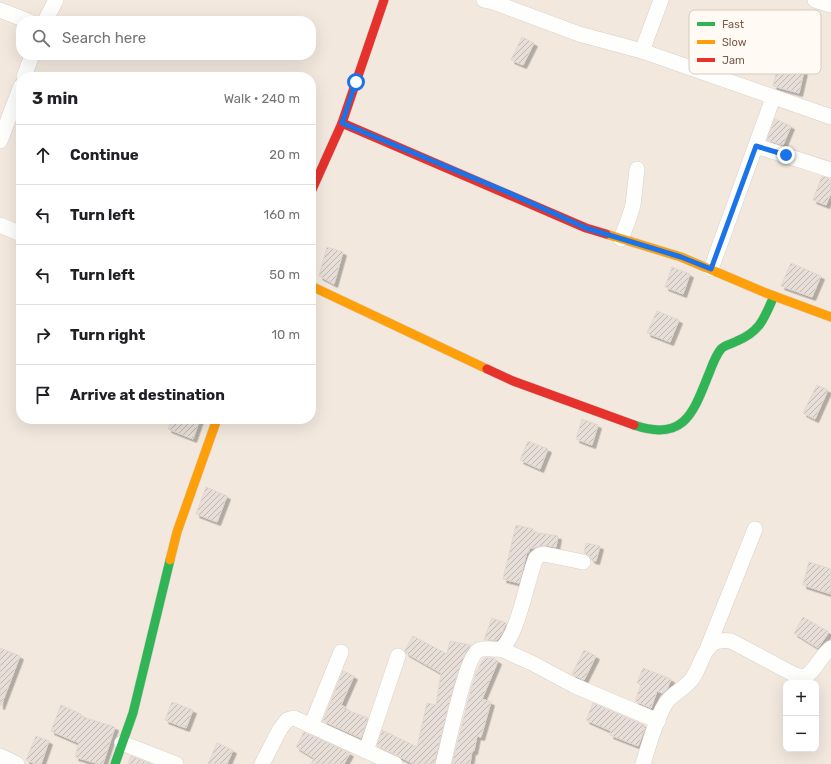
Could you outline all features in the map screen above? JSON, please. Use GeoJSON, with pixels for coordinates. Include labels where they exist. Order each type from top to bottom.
{"type":"FeatureCollection","features":[{"type":"Feature","properties":{"kind":"street"},"geometry":{"type":"LineString","coordinates":[[48,16],[56,0]]}},
{"type":"Feature","properties":{"kind":"street"},"geometry":{"type":"LineString","coordinates":[[316,181],[342,123],[384,0]]}},
{"type":"Feature","properties":{"kind":"street"},"geometry":{"type":"LineString","coordinates":[[485,0],[579,34],[642,51],[689,68]]}},
{"type":"Feature","properties":{"kind":"street"},"geometry":{"type":"LineString","coordinates":[[642,51],[661,0]]}},
{"type":"Feature","properties":{"kind":"street"},"geometry":{"type":"LineString","coordinates":[[815,0],[831,5]]}},
{"type":"Feature","properties":{"kind":"street"},"geometry":{"type":"LineString","coordinates":[[0,10],[16,16]]}},
{"type":"Feature","properties":{"kind":"street"},"geometry":{"type":"LineString","coordinates":[[26,72],[30,60]]}},
{"type":"Feature","properties":{"kind":"street"},"geometry":{"type":"LineString","coordinates":[[706,74],[831,117]]}},
{"type":"Feature","properties":{"kind":"street"},"geometry":{"type":"LineString","coordinates":[[711,269],[773,98]]}},
{"type":"Feature","properties":{"kind":"street"},"geometry":{"type":"LineString","coordinates":[[0,141],[16,99]]}},
{"type":"Feature","properties":{"kind":"street"},"geometry":{"type":"LineString","coordinates":[[342,123],[507,192],[586,228],[681,257],[774,296],[831,317]]}},
{"type":"Feature","properties":{"kind":"street"},"geometry":{"type":"LineString","coordinates":[[756,146],[831,170]]}},
{"type":"Feature","properties":{"kind":"street"},"geometry":{"type":"LineString","coordinates":[[621,239],[633,205],[637,169]]}},
{"type":"Feature","properties":{"kind":"street"},"geometry":{"type":"LineString","coordinates":[[0,225],[16,232]]}},
{"type":"Feature","properties":{"kind":"street"},"geometry":{"type":"LineString","coordinates":[[316,288],[513,381],[638,426],[657,430],[670,429],[682,424],[692,410],[722,347],[738,341],[754,332],[762,323],[774,296]]}},
{"type":"Feature","properties":{"kind":"street"},"geometry":{"type":"LineString","coordinates":[[115,764],[133,713],[177,532],[215,424]]}},
{"type":"Feature","properties":{"kind":"street"},"geometry":{"type":"LineString","coordinates":[[643,764],[662,710],[668,700],[692,680],[708,647],[755,529]]}},
{"type":"Feature","properties":{"kind":"street"},"geometry":{"type":"LineString","coordinates":[[501,649],[508,642],[516,623],[536,558],[540,554],[544,554],[583,562]]}},
{"type":"Feature","properties":{"kind":"street"},"geometry":{"type":"LineString","coordinates":[[708,647],[716,642],[724,640],[731,641],[795,675],[804,677],[809,674],[831,648]]}},
{"type":"Feature","properties":{"kind":"street"},"geometry":{"type":"LineString","coordinates":[[443,764],[460,696],[471,662],[475,652],[484,648],[501,649],[573,684],[658,721]]}},
{"type":"Feature","properties":{"kind":"street"},"geometry":{"type":"LineString","coordinates":[[311,726],[341,652]]}},
{"type":"Feature","properties":{"kind":"street"},"geometry":{"type":"LineString","coordinates":[[366,751],[398,656]]}},
{"type":"Feature","properties":{"kind":"street"},"geometry":{"type":"LineString","coordinates":[[262,764],[280,729],[287,720],[294,718],[395,764]]}},
{"type":"Feature","properties":{"kind":"street"},"geometry":{"type":"LineString","coordinates":[[122,743],[176,764]]}},
{"type":"Feature","properties":{"kind":"street"},"geometry":{"type":"LineString","coordinates":[[0,756],[18,764]]}},
{"type":"Feature","properties":{"kind":"shaded area"},"geometry":{"type":"Polygon","coordinates":[[[0,0],[831,0],[831,764],[0,764],[0,0]]]}},
{"type":"Feature","properties":{"kind":"building"},"geometry":{"type":"Polygon","coordinates":[[[522,37],[534,43],[523,65],[511,60],[522,37]]]}},
{"type":"Feature","properties":{"kind":"building"},"geometry":{"type":"Polygon","coordinates":[[[776,74],[803,74],[799,93],[773,86],[776,74]]]}},
{"type":"Feature","properties":{"kind":"building"},"geometry":{"type":"Polygon","coordinates":[[[775,119],[791,126],[783,145],[767,140],[775,119]]]}},
{"type":"Feature","properties":{"kind":"building"},"geometry":{"type":"Polygon","coordinates":[[[822,176],[831,179],[831,193],[826,205],[813,200],[822,176]]]}},
{"type":"Feature","properties":{"kind":"building"},"geometry":{"type":"Polygon","coordinates":[[[327,247],[343,252],[334,284],[319,276],[327,247]]]}},
{"type":"Feature","properties":{"kind":"building"},"geometry":{"type":"Polygon","coordinates":[[[791,263],[821,276],[812,297],[781,286],[791,263]]]}},
{"type":"Feature","properties":{"kind":"building"},"geometry":{"type":"Polygon","coordinates":[[[672,267],[690,274],[683,294],[665,287],[672,267]]]}},
{"type":"Feature","properties":{"kind":"building"},"geometry":{"type":"Polygon","coordinates":[[[657,311],[679,320],[670,342],[647,333],[657,311]]]}},
{"type":"Feature","properties":{"kind":"building"},"geometry":{"type":"Polygon","coordinates":[[[817,385],[828,390],[815,419],[803,413],[817,385]]]}},
{"type":"Feature","properties":{"kind":"building"},"geometry":{"type":"Polygon","coordinates":[[[582,419],[598,425],[592,445],[576,439],[582,419]]]}},
{"type":"Feature","properties":{"kind":"building"},"geometry":{"type":"Polygon","coordinates":[[[170,424],[198,424],[193,439],[168,429],[170,424]]]}},
{"type":"Feature","properties":{"kind":"building"},"geometry":{"type":"Polygon","coordinates":[[[528,441],[548,449],[540,469],[520,460],[528,441]]]}},
{"type":"Feature","properties":{"kind":"building"},"geometry":{"type":"Polygon","coordinates":[[[206,487],[227,496],[217,522],[196,514],[206,487]]]}},
{"type":"Feature","properties":{"kind":"building"},"geometry":{"type":"Polygon","coordinates":[[[516,525],[533,529],[533,532],[558,536],[556,547],[545,545],[529,548],[519,583],[503,579],[516,525]]]}},
{"type":"Feature","properties":{"kind":"building"},"geometry":{"type":"Polygon","coordinates":[[[586,543],[600,546],[596,561],[592,560],[584,553],[586,543]]]}},
{"type":"Feature","properties":{"kind":"building"},"geometry":{"type":"Polygon","coordinates":[[[809,562],[831,569],[831,594],[803,585],[809,562]]]}},
{"type":"Feature","properties":{"kind":"building"},"geometry":{"type":"Polygon","coordinates":[[[803,617],[829,632],[818,648],[794,633],[803,617]]]}},
{"type":"Feature","properties":{"kind":"building"},"geometry":{"type":"Polygon","coordinates":[[[492,618],[506,623],[497,640],[484,640],[492,618]]]}},
{"type":"Feature","properties":{"kind":"building"},"geometry":{"type":"Polygon","coordinates":[[[413,636],[447,654],[450,641],[471,645],[466,652],[455,681],[434,764],[414,764],[377,746],[382,730],[417,747],[427,703],[436,705],[441,673],[406,653],[405,650],[413,636]]]}},
{"type":"Feature","properties":{"kind":"building"},"geometry":{"type":"Polygon","coordinates":[[[0,648],[20,656],[1,706],[0,706],[0,648]]]}},
{"type":"Feature","properties":{"kind":"building"},"geometry":{"type":"Polygon","coordinates":[[[584,650],[596,656],[584,680],[572,674],[584,650]]]}},
{"type":"Feature","properties":{"kind":"building"},"geometry":{"type":"Polygon","coordinates":[[[484,658],[493,658],[498,661],[482,699],[491,702],[481,737],[477,736],[474,751],[472,751],[470,764],[452,764],[472,686],[477,671],[484,658]]]}},
{"type":"Feature","properties":{"kind":"building"},"geometry":{"type":"Polygon","coordinates":[[[643,668],[671,679],[667,689],[662,693],[657,691],[651,708],[635,701],[641,685],[637,683],[643,668]]]}},
{"type":"Feature","properties":{"kind":"building"},"geometry":{"type":"Polygon","coordinates":[[[343,671],[354,676],[341,705],[345,707],[344,709],[368,718],[361,738],[323,721],[343,671]]]}},
{"type":"Feature","properties":{"kind":"building"},"geometry":{"type":"Polygon","coordinates":[[[172,702],[193,710],[186,728],[165,720],[172,702]]]}},
{"type":"Feature","properties":{"kind":"building"},"geometry":{"type":"Polygon","coordinates":[[[593,703],[644,725],[643,727],[645,728],[638,746],[610,735],[611,731],[586,720],[593,703]]]}},
{"type":"Feature","properties":{"kind":"building"},"geometry":{"type":"Polygon","coordinates":[[[61,705],[81,714],[80,716],[115,727],[103,764],[75,757],[79,743],[51,731],[61,705]]]}},
{"type":"Feature","properties":{"kind":"building"},"geometry":{"type":"Polygon","coordinates":[[[304,732],[350,753],[344,764],[311,764],[314,758],[296,747],[304,732]]]}},
{"type":"Feature","properties":{"kind":"building"},"geometry":{"type":"Polygon","coordinates":[[[36,736],[49,741],[41,764],[36,764],[26,760],[36,736]]]}},
{"type":"Feature","properties":{"kind":"building"},"geometry":{"type":"Polygon","coordinates":[[[217,743],[233,750],[227,764],[208,764],[217,743]]]}},
{"type":"Feature","properties":{"kind":"building"},"geometry":{"type":"Polygon","coordinates":[[[131,756],[151,764],[128,764],[131,756]]]}},
{"type":"Feature","properties":{"kind":"traffic: fast"},"geometry":{"type":"LineString","coordinates":[[634,425],[666,430],[677,426],[686,419],[693,410],[699,398],[713,362],[719,351],[724,346],[752,333],[761,323],[774,296]]}},
{"type":"Feature","properties":{"kind":"traffic: fast"},"geometry":{"type":"LineString","coordinates":[[115,764],[133,713],[170,560]]}},
{"type":"Feature","properties":{"kind":"traffic: slow"},"geometry":{"type":"LineString","coordinates":[[606,234],[681,257],[766,293],[831,317]]}},
{"type":"Feature","properties":{"kind":"traffic: slow"},"geometry":{"type":"LineString","coordinates":[[316,288],[487,369]]}},
{"type":"Feature","properties":{"kind":"traffic: slow"},"geometry":{"type":"LineString","coordinates":[[170,560],[177,532],[215,424]]}},
{"type":"Feature","properties":{"kind":"traffic: jam"},"geometry":{"type":"LineString","coordinates":[[316,181],[342,123],[384,0]]}},
{"type":"Feature","properties":{"kind":"traffic: jam"},"geometry":{"type":"LineString","coordinates":[[342,123],[586,228],[606,234]]}},
{"type":"Feature","properties":{"kind":"traffic: jam"},"geometry":{"type":"LineString","coordinates":[[487,369],[513,381],[634,425]]}},
{"type":"Feature","properties":{"kind":"route"},"geometry":{"type":"LineString","coordinates":[[356,82],[342,123],[507,192],[586,228],[681,257],[711,269],[756,146],[786,155]]}}]}
